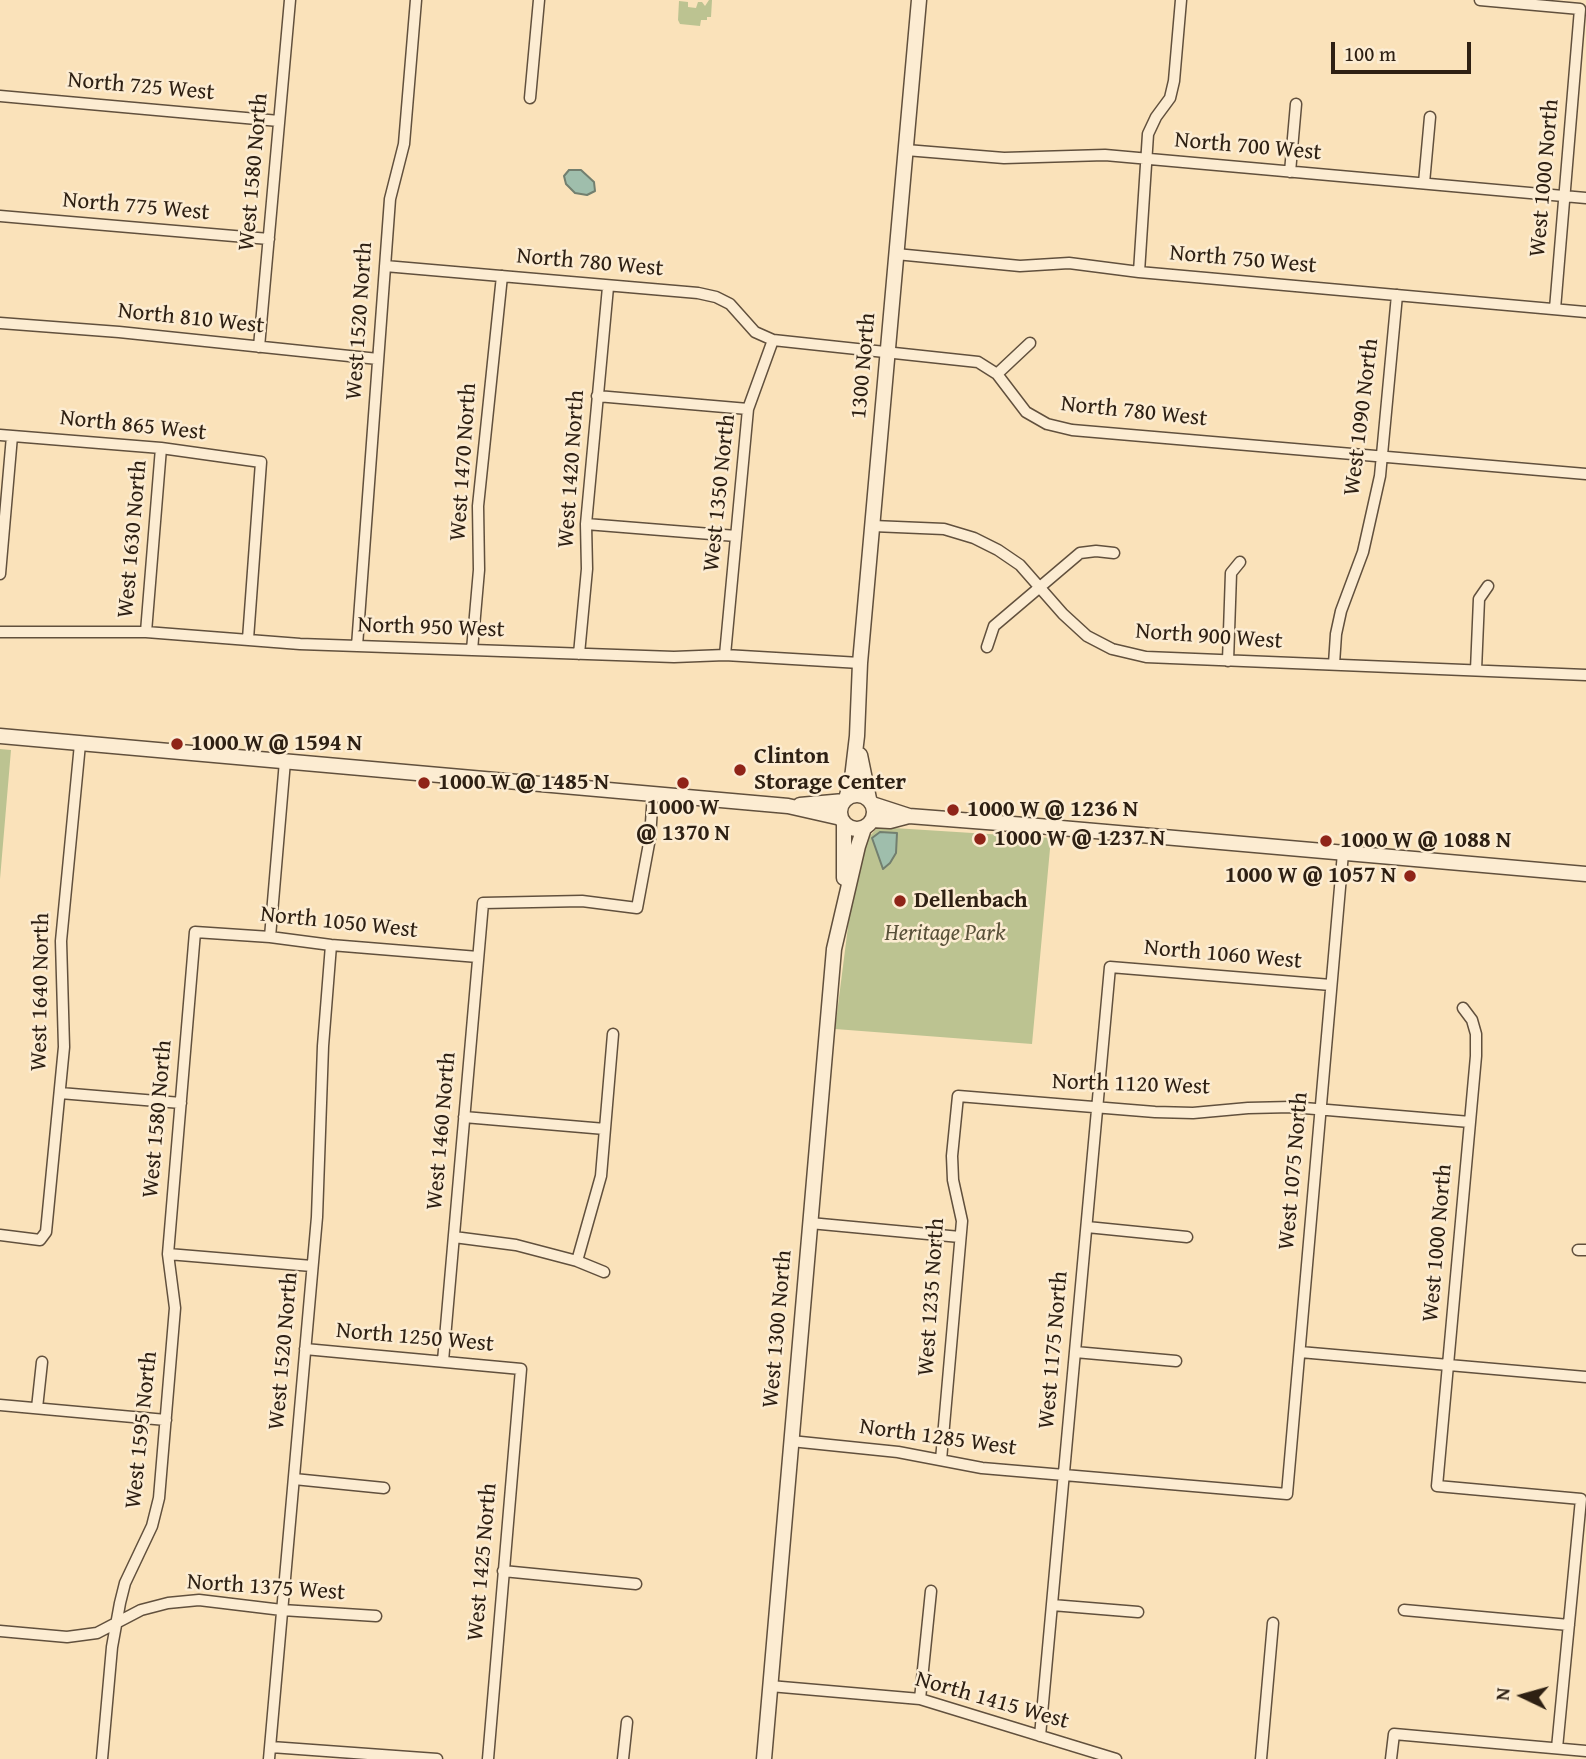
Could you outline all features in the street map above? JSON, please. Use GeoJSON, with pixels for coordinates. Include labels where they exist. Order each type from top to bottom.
{"type":"FeatureCollection","features":[{"type":"Feature","properties":{"kind":"street","name":"West 1580 North"},"geometry":{"type":"LineString","coordinates":[[259,347],[290,0]]}},
{"type":"Feature","properties":{"kind":"street","name":"West 1520 North"},"geometry":{"type":"LineString","coordinates":[[357,646],[390,199],[404,144],[416,0]]}},
{"type":"Feature","properties":{"kind":"street"},"geometry":{"type":"LineString","coordinates":[[530,98],[539,0]]}},
{"type":"Feature","properties":{"kind":"street","name":"1300 North"},"geometry":{"type":"LineString","coordinates":[[845,800],[852,778],[857,736],[860,663],[919,0]]}},
{"type":"Feature","properties":{"kind":"street"},"geometry":{"type":"LineString","coordinates":[[1139,272],[1148,134],[1170,98],[1181,0]]}},
{"type":"Feature","properties":{"kind":"street","name":"West 1000 North"},"geometry":{"type":"LineString","coordinates":[[1480,0],[1580,9],[1555,309]]}},
{"type":"Feature","properties":{"kind":"street","name":"North 725 West"},"geometry":{"type":"LineString","coordinates":[[0,96],[279,121]]}},
{"type":"Feature","properties":{"kind":"street"},"geometry":{"type":"LineString","coordinates":[[1290,172],[1296,104]]}},
{"type":"Feature","properties":{"kind":"street"},"geometry":{"type":"LineString","coordinates":[[1424,183],[1430,117]]}},
{"type":"Feature","properties":{"kind":"street","name":"North 700 West"},"geometry":{"type":"LineString","coordinates":[[906,150],[1004,158],[1105,155],[1586,198]]}},
{"type":"Feature","properties":{"kind":"street","name":"North 775 West"},"geometry":{"type":"LineString","coordinates":[[0,216],[269,239]]}},
{"type":"Feature","properties":{"kind":"street","name":"North 750 West"},"geometry":{"type":"LineString","coordinates":[[896,254],[1020,266],[1069,263],[1139,272],[1586,312]]}},
{"type":"Feature","properties":{"kind":"street","name":"North 780 West"},"geometry":{"type":"LineString","coordinates":[[385,266],[698,293],[716,297],[730,304],[755,332],[773,340],[978,362],[997,374],[1026,412],[1046,424],[1072,430],[1586,474]]}},
{"type":"Feature","properties":{"kind":"street","name":"West 1470 North"},"geometry":{"type":"LineString","coordinates":[[472,650],[479,570],[478,506],[502,276]]}},
{"type":"Feature","properties":{"kind":"street","name":"West 1420 North"},"geometry":{"type":"LineString","coordinates":[[579,654],[587,569],[586,524],[608,287]]}},
{"type":"Feature","properties":{"kind":"street","name":"West 1090 North"},"geometry":{"type":"LineString","coordinates":[[1334,664],[1341,611],[1363,552],[1380,476],[1397,295]]}},
{"type":"Feature","properties":{"kind":"street","name":"North 810 West"},"geometry":{"type":"LineString","coordinates":[[0,323],[118,332],[378,359]]}},
{"type":"Feature","properties":{"kind":"street","name":"West 1350 North"},"geometry":{"type":"LineString","coordinates":[[725,655],[748,409],[773,340]]}},
{"type":"Feature","properties":{"kind":"street"},"geometry":{"type":"LineString","coordinates":[[997,374],[1030,343]]}},
{"type":"Feature","properties":{"kind":"street"},"geometry":{"type":"LineString","coordinates":[[597,396],[748,409]]}},
{"type":"Feature","properties":{"kind":"street"},"geometry":{"type":"LineString","coordinates":[[0,573],[6,436]]}},
{"type":"Feature","properties":{"kind":"street","name":"North 865 West"},"geometry":{"type":"LineString","coordinates":[[6,436],[161,448],[261,462],[248,639]]}},
{"type":"Feature","properties":{"kind":"street","name":"West 1630 North"},"geometry":{"type":"LineString","coordinates":[[146,632],[161,448]]}},
{"type":"Feature","properties":{"kind":"street"},"geometry":{"type":"LineString","coordinates":[[586,524],[736,536]]}},
{"type":"Feature","properties":{"kind":"street","name":"North 900 West"},"geometry":{"type":"LineString","coordinates":[[873,526],[944,529],[974,538],[1020,565],[1063,614],[1087,636],[1112,649],[1146,657],[1586,675]]}},
{"type":"Feature","properties":{"kind":"street"},"geometry":{"type":"LineString","coordinates":[[987,647],[994,626],[1080,553],[1096,551],[1114,554]]}},
{"type":"Feature","properties":{"kind":"street"},"geometry":{"type":"LineString","coordinates":[[1228,661],[1231,573],[1240,562]]}},
{"type":"Feature","properties":{"kind":"street"},"geometry":{"type":"LineString","coordinates":[[1476,670],[1479,599],[1488,586]]}},
{"type":"Feature","properties":{"kind":"street","name":"North 950 West"},"geometry":{"type":"LineString","coordinates":[[0,632],[146,632],[357,646],[674,657],[725,655],[860,663]]}},
{"type":"Feature","properties":{"kind":"street"},"geometry":{"type":"LineString","coordinates":[[0,736],[788,806],[842,820],[853,828],[909,816]]}},
{"type":"Feature","properties":{"kind":"street","name":"1300 North"},"geometry":{"type":"LineString","coordinates":[[857,736],[871,802]]}},
{"type":"Feature","properties":{"kind":"street","name":"West 1640 North"},"geometry":{"type":"LineString","coordinates":[[0,1235],[40,1240],[46,1232],[60,1093],[64,1019],[61,941],[80,744]]}},
{"type":"Feature","properties":{"kind":"street"},"geometry":{"type":"LineString","coordinates":[[270,937],[285,761]]}},
{"type":"Feature","properties":{"kind":"street","name":"West 1460 North"},"geometry":{"type":"LineString","coordinates":[[443,1362],[483,903],[582,901],[637,908],[650,838],[653,793]]}},
{"type":"Feature","properties":{"kind":"street"},"geometry":{"type":"LineString","coordinates":[[788,806],[845,800],[859,795],[909,816],[1586,874]]}},
{"type":"Feature","properties":{"kind":"street"},"geometry":{"type":"LineString","coordinates":[[842,820],[840,810],[845,800]]}},
{"type":"Feature","properties":{"kind":"street"},"geometry":{"type":"LineString","coordinates":[[868,824],[874,809],[871,802]]}},
{"type":"Feature","properties":{"kind":"street","name":"West 1300 North"},"geometry":{"type":"LineString","coordinates":[[842,820],[844,904]]}},
{"type":"Feature","properties":{"kind":"street","name":"West 1300 North"},"geometry":{"type":"LineString","coordinates":[[764,1759],[834,949],[844,904],[868,824]]}},
{"type":"Feature","properties":{"kind":"street","name":"West 1075 North"},"geometry":{"type":"LineString","coordinates":[[1287,1494],[1343,853]]}},
{"type":"Feature","properties":{"kind":"street","name":"West 1580 North"},"geometry":{"type":"LineString","coordinates":[[176,1308],[168,1254],[195,932]]}},
{"type":"Feature","properties":{"kind":"street","name":"North 1050 West"},"geometry":{"type":"LineString","coordinates":[[195,932],[478,957]]}},
{"type":"Feature","properties":{"kind":"street","name":"West 1520 North"},"geometry":{"type":"LineString","coordinates":[[270,1759],[320,1165],[323,1046],[331,945]]}},
{"type":"Feature","properties":{"kind":"street","name":"North 1060 West"},"geometry":{"type":"LineString","coordinates":[[1110,967],[1331,985]]}},
{"type":"Feature","properties":{"kind":"street","name":"West 1175 North"},"geometry":{"type":"LineString","coordinates":[[1040,1735],[1110,967]]}},
{"type":"Feature","properties":{"kind":"street","name":"West 1000 North"},"geometry":{"type":"LineString","coordinates":[[1462,1008],[1472,1020],[1476,1034],[1437,1486],[1581,1499],[1569,1625]]}},
{"type":"Feature","properties":{"kind":"street"},"geometry":{"type":"LineString","coordinates":[[577,1261],[601,1176],[614,1034]]}},
{"type":"Feature","properties":{"kind":"street"},"geometry":{"type":"LineString","coordinates":[[60,1093],[181,1104]]}},
{"type":"Feature","properties":{"kind":"street","name":"North 1120 West"},"geometry":{"type":"LineString","coordinates":[[958,1096],[1193,1113],[1259,1107],[1321,1109],[1470,1122]]}},
{"type":"Feature","properties":{"kind":"street","name":"West 1235 North"},"geometry":{"type":"LineString","coordinates":[[941,1460],[962,1221],[953,1180],[952,1156],[958,1096]]}},
{"type":"Feature","properties":{"kind":"street"},"geometry":{"type":"LineString","coordinates":[[464,1117],[605,1129]]}},
{"type":"Feature","properties":{"kind":"street"},"geometry":{"type":"LineString","coordinates":[[810,1223],[960,1237]]}},
{"type":"Feature","properties":{"kind":"street"},"geometry":{"type":"LineString","coordinates":[[1087,1227],[1187,1237]]}},
{"type":"Feature","properties":{"kind":"street"},"geometry":{"type":"LineString","coordinates":[[454,1237],[516,1245],[577,1261],[604,1272]]}},
{"type":"Feature","properties":{"kind":"street"},"geometry":{"type":"LineString","coordinates":[[168,1254],[312,1266]]}},
{"type":"Feature","properties":{"kind":"street","name":"West 1595 North"},"geometry":{"type":"LineString","coordinates":[[102,1759],[116,1624],[125,1583],[152,1526],[159,1498],[176,1308]]}},
{"type":"Feature","properties":{"kind":"street","name":"North 1250 West"},"geometry":{"type":"LineString","coordinates":[[305,1349],[521,1369]]}},
{"type":"Feature","properties":{"kind":"street"},"geometry":{"type":"LineString","coordinates":[[1075,1352],[1176,1361]]}},
{"type":"Feature","properties":{"kind":"street"},"geometry":{"type":"LineString","coordinates":[[1300,1352],[1586,1377]]}},
{"type":"Feature","properties":{"kind":"street"},"geometry":{"type":"LineString","coordinates":[[37,1408],[42,1362]]}},
{"type":"Feature","properties":{"kind":"street","name":"West 1425 North"},"geometry":{"type":"LineString","coordinates":[[488,1759],[521,1369]]}},
{"type":"Feature","properties":{"kind":"street"},"geometry":{"type":"LineString","coordinates":[[0,1405],[166,1420]]}},
{"type":"Feature","properties":{"kind":"street","name":"North 1285 West"},"geometry":{"type":"LineString","coordinates":[[791,1441],[898,1452],[982,1468],[1287,1494]]}},
{"type":"Feature","properties":{"kind":"street"},"geometry":{"type":"LineString","coordinates":[[294,1479],[384,1488]]}},
{"type":"Feature","properties":{"kind":"street"},"geometry":{"type":"LineString","coordinates":[[503,1571],[636,1584]]}},
{"type":"Feature","properties":{"kind":"street"},"geometry":{"type":"LineString","coordinates":[[920,1699],[931,1591]]}},
{"type":"Feature","properties":{"kind":"street","name":"North 1375 West"},"geometry":{"type":"LineString","coordinates":[[0,1631],[67,1637],[97,1633],[141,1610],[169,1603],[200,1600],[282,1611],[376,1616]]}},
{"type":"Feature","properties":{"kind":"street"},"geometry":{"type":"LineString","coordinates":[[1052,1605],[1138,1612]]}},
{"type":"Feature","properties":{"kind":"street"},"geometry":{"type":"LineString","coordinates":[[1404,1610],[1569,1625],[1558,1748]]}},
{"type":"Feature","properties":{"kind":"street"},"geometry":{"type":"LineString","coordinates":[[1261,1759],[1273,1623]]}},
{"type":"Feature","properties":{"kind":"street","name":"North 1415 West"},"geometry":{"type":"LineString","coordinates":[[770,1685],[920,1699],[1116,1759]]}},
{"type":"Feature","properties":{"kind":"street"},"geometry":{"type":"LineString","coordinates":[[623,1759],[627,1721]]}},
{"type":"Feature","properties":{"kind":"street"},"geometry":{"type":"LineString","coordinates":[[1391,1759],[1394,1734],[1586,1751]]}},
{"type":"Feature","properties":{"kind":"street"},"geometry":{"type":"LineString","coordinates":[[271,1747],[437,1759]]}},
{"type":"Feature","properties":{"kind":"green space"},"geometry":{"type":"Polygon","coordinates":[[[712,0],[711,17],[701,20],[700,26],[680,24],[679,1],[688,2],[688,7],[696,8],[698,2],[705,6],[712,0]]]}},
{"type":"Feature","properties":{"kind":"green space"},"geometry":{"type":"Polygon","coordinates":[[[0,749],[11,750],[0,879],[0,749]]]}},
{"type":"Feature","properties":{"kind":"green space","name":"Heritage Park"},"geometry":{"type":"Polygon","coordinates":[[[878,827],[1051,838],[1032,1044],[835,1029],[851,903],[862,845],[878,827]]]}},
{"type":"Feature","properties":{"kind":"shaded area"},"geometry":{"type":"Polygon","coordinates":[[[569,170],[581,170],[594,182],[595,191],[587,195],[575,193],[566,184],[564,176],[569,170]]]}},
{"type":"Feature","properties":{"kind":"shaded area"},"geometry":{"type":"Polygon","coordinates":[[[880,832],[897,833],[896,853],[883,869],[872,838],[880,832]]]}},
{"type":"Feature","properties":{"kind":"place","name":"1000 W @ 1594 N"},"geometry":{"type":"Point","coordinates":[177,744]}},
{"type":"Feature","properties":{"kind":"place","name":"Clinton Storage Center"},"geometry":{"type":"Point","coordinates":[740,770]}},
{"type":"Feature","properties":{"kind":"place","name":"1000 W @ 1485 N"},"geometry":{"type":"Point","coordinates":[424,783]}},
{"type":"Feature","properties":{"kind":"place","name":"1000 W @ 1370 N"},"geometry":{"type":"Point","coordinates":[683,783]}},
{"type":"Feature","properties":{"kind":"place","name":"1000 W @ 1236 N"},"geometry":{"type":"Point","coordinates":[953,810]}},
{"type":"Feature","properties":{"kind":"place","name":"1000 W @ 1237 N"},"geometry":{"type":"Point","coordinates":[980,839]}},
{"type":"Feature","properties":{"kind":"place","name":"1000 W @ 1088 N"},"geometry":{"type":"Point","coordinates":[1326,841]}},
{"type":"Feature","properties":{"kind":"place","name":"1000 W @ 1057 N"},"geometry":{"type":"Point","coordinates":[1410,876]}},
{"type":"Feature","properties":{"kind":"place","name":"Dellenbach"},"geometry":{"type":"Point","coordinates":[900,901]}}]}
